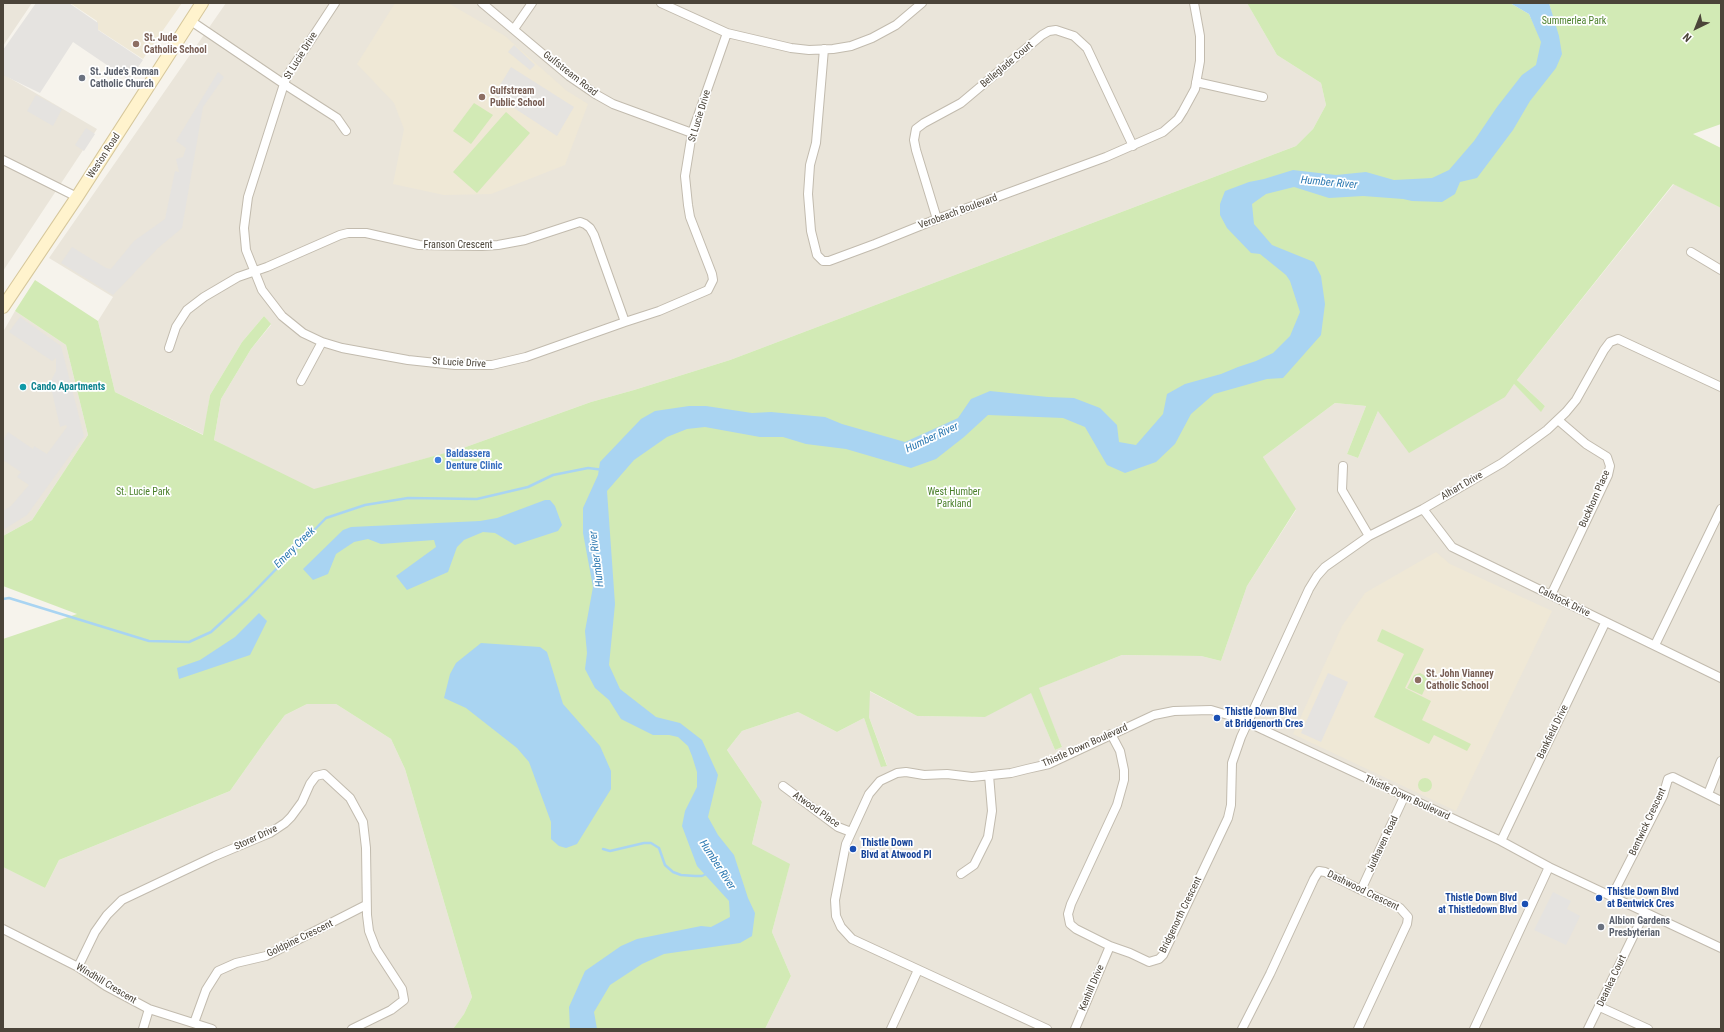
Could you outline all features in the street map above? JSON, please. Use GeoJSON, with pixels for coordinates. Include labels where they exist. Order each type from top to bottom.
{"type":"FeatureCollection","features":[{"type":"Feature","properties":{"kind":"main road","name":"Weston Road"},"geometry":{"type":"LineString","coordinates":[[5,300],[77,197],[202,3]]}},
{"type":"Feature","properties":{"kind":"street","name":"St Lucie Drive"},"geometry":{"type":"LineString","coordinates":[[335,3],[287,76],[284,84],[248,197],[245,217],[246,250],[262,290],[282,316],[303,333],[322,342],[342,348],[408,360],[455,365],[492,365],[526,357],[659,311],[708,290],[712,280],[709,265],[693,227],[688,205],[685,176],[692,133],[728,33]]}},
{"type":"Feature","properties":{"kind":"street","name":"Gulfstream Road"},"geometry":{"type":"LineString","coordinates":[[482,3],[569,76],[606,101],[692,133]]}},
{"type":"Feature","properties":{"kind":"street"},"geometry":{"type":"LineString","coordinates":[[514,29],[532,3]]}},
{"type":"Feature","properties":{"kind":"street"},"geometry":{"type":"LineString","coordinates":[[661,3],[728,33],[791,48],[824,49],[851,46],[872,38],[896,25],[922,3]]}},
{"type":"Feature","properties":{"kind":"street","name":"Verobeach Boulevard"},"geometry":{"type":"LineString","coordinates":[[824,49],[816,144],[810,165],[808,194],[811,231],[818,258],[823,261],[829,261],[1133,146],[1157,136],[1170,127],[1183,111],[1193,94],[1196,82],[1200,61],[1200,36],[1194,3]]}},
{"type":"Feature","properties":{"kind":"street"},"geometry":{"type":"LineString","coordinates":[[191,21],[337,118],[346,131]]}},
{"type":"Feature","properties":{"kind":"street","name":"Belleglade Court"},"geometry":{"type":"LineString","coordinates":[[937,219],[916,150],[914,140],[916,129],[961,103],[1042,35],[1049,31],[1056,30],[1074,36],[1087,48],[1133,146]]}},
{"type":"Feature","properties":{"kind":"street"},"geometry":{"type":"LineString","coordinates":[[1196,82],[1263,97]]}},
{"type":"Feature","properties":{"kind":"street"},"geometry":{"type":"LineString","coordinates":[[3,160],[77,197]]}},
{"type":"Feature","properties":{"kind":"street","name":"Franson Crescent"},"geometry":{"type":"LineString","coordinates":[[255,271],[340,234],[366,233],[419,245],[482,246],[498,245],[525,240],[580,222],[585,224],[594,235],[625,322]]}},
{"type":"Feature","properties":{"kind":"street"},"geometry":{"type":"LineString","coordinates":[[1690,252],[1721,270]]}},
{"type":"Feature","properties":{"kind":"street"},"geometry":{"type":"LineString","coordinates":[[169,348],[176,327],[187,310],[204,296],[238,277],[255,271]]}},
{"type":"Feature","properties":{"kind":"street","name":"Alhart Drive"},"geometry":{"type":"LineString","coordinates":[[1247,722],[1309,589],[1317,576],[1332,562],[1368,536],[1423,508],[1502,463],[1533,441],[1558,420],[1576,400],[1610,342],[1618,339],[1721,387]]}},
{"type":"Feature","properties":{"kind":"street"},"geometry":{"type":"LineString","coordinates":[[301,381],[322,342]]}},
{"type":"Feature","properties":{"kind":"street","name":"Buckhorn Place"},"geometry":{"type":"LineString","coordinates":[[1551,595],[1608,475],[1610,466],[1607,457],[1586,444],[1558,420]]}},
{"type":"Feature","properties":{"kind":"street"},"geometry":{"type":"LineString","coordinates":[[1343,466],[1342,490],[1368,536]]}},
{"type":"Feature","properties":{"kind":"street","name":"Calstock Drive"},"geometry":{"type":"LineString","coordinates":[[1423,508],[1452,548],[1721,678]]}},
{"type":"Feature","properties":{"kind":"street"},"geometry":{"type":"LineString","coordinates":[[1655,645],[1721,509]]}},
{"type":"Feature","properties":{"kind":"street","name":"Bankfield Drive"},"geometry":{"type":"LineString","coordinates":[[1500,841],[1605,623]]}},
{"type":"Feature","properties":{"kind":"street","name":"Thistle Down Boulevard"},"geometry":{"type":"LineString","coordinates":[[1047,1029],[852,939],[841,927],[836,916],[835,900],[846,844],[875,786],[880,781],[897,772],[906,772],[924,776],[947,774],[972,777],[1010,773],[1049,764],[1154,715],[1174,711],[1210,710],[1247,722],[1500,841],[1549,867],[1721,948]]}},
{"type":"Feature","properties":{"kind":"street","name":"Bridgenorth Crescent"},"geometry":{"type":"LineString","coordinates":[[1111,734],[1121,756],[1124,780],[1117,805],[1071,904],[1068,914],[1070,924],[1076,929],[1110,946],[1149,962],[1158,959],[1163,955],[1228,818],[1231,806],[1232,762],[1247,722]]}},
{"type":"Feature","properties":{"kind":"street"},"geometry":{"type":"LineString","coordinates":[[1708,794],[1721,760]]}},
{"type":"Feature","properties":{"kind":"street","name":"Storer Drive"},"geometry":{"type":"LineString","coordinates":[[78,967],[95,932],[107,915],[122,900],[278,828],[291,817],[302,802],[310,784],[316,776],[321,774],[330,778],[350,798],[363,822],[366,848],[366,906],[369,931],[376,949],[402,989],[404,1000],[391,1010],[352,1029]]}},
{"type":"Feature","properties":{"kind":"street"},"geometry":{"type":"LineString","coordinates":[[961,874],[974,865],[988,838],[992,811],[989,775]]}},
{"type":"Feature","properties":{"kind":"street","name":"Bentwick Crescent"},"geometry":{"type":"LineString","coordinates":[[1612,896],[1663,796],[1668,779],[1673,778],[1721,801]]}},
{"type":"Feature","properties":{"kind":"street","name":"Atwood Place"},"geometry":{"type":"LineString","coordinates":[[783,786],[838,827],[851,832]]}},
{"type":"Feature","properties":{"kind":"street","name":"Judhaven Road"},"geometry":{"type":"LineString","coordinates":[[1361,890],[1404,797]]}},
{"type":"Feature","properties":{"kind":"street"},"geometry":{"type":"LineString","coordinates":[[1474,1029],[1549,867]]}},
{"type":"Feature","properties":{"kind":"street","name":"Dashwood Crescent"},"geometry":{"type":"LineString","coordinates":[[1242,1029],[1319,871],[1325,872],[1400,908],[1408,917],[1407,924],[1358,1029]]}},
{"type":"Feature","properties":{"kind":"street","name":"Goldpine Crescent"},"geometry":{"type":"LineString","coordinates":[[194,1023],[206,990],[218,971],[236,963],[266,956],[366,906]]}},
{"type":"Feature","properties":{"kind":"street","name":"Deanlea Court"},"geometry":{"type":"LineString","coordinates":[[1588,1029],[1645,912]]}},
{"type":"Feature","properties":{"kind":"street","name":"Windhill Crescent"},"geometry":{"type":"LineString","coordinates":[[3,929],[78,967],[106,986],[149,1009],[212,1029]]}},
{"type":"Feature","properties":{"kind":"street","name":"Kenhill Drive"},"geometry":{"type":"LineString","coordinates":[[1075,1029],[1110,946]]}},
{"type":"Feature","properties":{"kind":"street"},"geometry":{"type":"LineString","coordinates":[[891,1029],[918,970]]}},
{"type":"Feature","properties":{"kind":"street"},"geometry":{"type":"LineString","coordinates":[[1600,1007],[1648,1029]]}},
{"type":"Feature","properties":{"kind":"street"},"geometry":{"type":"LineString","coordinates":[[143,1029],[149,1009]]}},
{"type":"Feature","properties":{"kind":"shaded area"},"geometry":{"type":"Polygon","coordinates":[[[3,3],[32,3],[3,46],[3,3]]]}},
{"type":"Feature","properties":{"kind":"shaded area"},"geometry":{"type":"Polygon","coordinates":[[[36,3],[69,3],[98,23],[98,30],[143,60],[129,80],[73,42],[40,93],[3,75],[3,50],[36,3]]]}},
{"type":"Feature","properties":{"kind":"shaded area","name":"St. Jude Catholic School"},"geometry":{"type":"Polygon","coordinates":[[[70,3],[182,3],[143,59],[97,29],[97,21],[70,3]]]}},
{"type":"Feature","properties":{"kind":"shaded area"},"geometry":{"type":"Polygon","coordinates":[[[226,3],[1247,3],[1277,55],[1321,83],[1326,105],[1313,129],[1296,146],[730,360],[591,402],[463,448],[313,490],[214,440],[221,399],[251,349],[271,325],[264,316],[242,342],[210,395],[204,435],[115,392],[98,321],[113,297],[49,258],[226,3]]]}},
{"type":"Feature","properties":{"kind":"shaded area","name":"Gulfstream Public School"},"geometry":{"type":"Polygon","coordinates":[[[395,3],[448,3],[505,36],[567,91],[588,104],[565,165],[491,194],[444,195],[393,184],[404,129],[394,103],[357,64],[395,3]]]}},
{"type":"Feature","properties":{"kind":"shaded area"},"geometry":{"type":"Polygon","coordinates":[[[514,45],[535,65],[530,70],[508,52],[514,45]]]}},
{"type":"Feature","properties":{"kind":"shaded area"},"geometry":{"type":"Polygon","coordinates":[[[511,67],[574,107],[557,136],[494,95],[511,67]]]}},
{"type":"Feature","properties":{"kind":"shaded area"},"geometry":{"type":"Polygon","coordinates":[[[218,72],[224,77],[203,107],[182,228],[158,248],[113,295],[61,263],[72,247],[106,268],[111,269],[134,241],[165,219],[175,171],[179,172],[176,159],[183,157],[186,148],[176,141],[218,72]]]}},
{"type":"Feature","properties":{"kind":"shaded area"},"geometry":{"type":"Polygon","coordinates":[[[3,74],[97,129],[3,271],[3,74]]]}},
{"type":"Feature","properties":{"kind":"shaded area"},"geometry":{"type":"Polygon","coordinates":[[[36,95],[62,109],[53,126],[27,111],[36,95]]]}},
{"type":"Feature","properties":{"kind":"shaded area"},"geometry":{"type":"Polygon","coordinates":[[[86,128],[95,134],[84,151],[75,145],[86,128]]]}},
{"type":"Feature","properties":{"kind":"shaded area"},"geometry":{"type":"Polygon","coordinates":[[[1674,184],[1721,208],[1721,1029],[765,1029],[791,976],[772,932],[789,867],[752,844],[762,802],[727,750],[742,731],[798,712],[837,732],[864,718],[882,767],[887,765],[869,717],[869,691],[917,716],[984,717],[1031,692],[1055,750],[1062,747],[1038,688],[1122,655],[1201,656],[1221,661],[1247,586],[1296,510],[1263,457],[1335,403],[1366,406],[1347,454],[1358,458],[1378,411],[1514,384],[1541,411],[1545,406],[1517,380],[1674,184]]]}},
{"type":"Feature","properties":{"kind":"shaded area"},"geometry":{"type":"Polygon","coordinates":[[[15,311],[66,345],[88,435],[32,520],[3,536],[3,332],[15,311]]]}},
{"type":"Feature","properties":{"kind":"shaded area"},"geometry":{"type":"Polygon","coordinates":[[[20,317],[61,346],[84,436],[27,515],[3,530],[3,511],[11,506],[29,485],[17,477],[21,472],[3,460],[3,441],[8,432],[33,449],[34,446],[47,454],[67,427],[66,425],[60,427],[50,383],[56,371],[56,358],[52,361],[9,332],[20,317]]]}},
{"type":"Feature","properties":{"kind":"shaded area","name":"St. John Vianney Catholic School"},"geometry":{"type":"Polygon","coordinates":[[[1436,552],[1450,564],[1552,611],[1456,811],[1293,734],[1342,626],[1365,593],[1436,552]]]}},
{"type":"Feature","properties":{"kind":"shaded area"},"geometry":{"type":"Polygon","coordinates":[[[1328,673],[1348,682],[1321,742],[1301,733],[1328,673]]]}},
{"type":"Feature","properties":{"kind":"shaded area"},"geometry":{"type":"Polygon","coordinates":[[[307,704],[336,704],[391,739],[405,769],[472,997],[464,1014],[453,1029],[3,1029],[3,867],[45,888],[59,860],[230,791],[285,715],[307,704]]]}},
{"type":"Feature","properties":{"kind":"shaded area"},"geometry":{"type":"Polygon","coordinates":[[[1553,892],[1571,901],[1567,909],[1580,916],[1566,945],[1534,930],[1553,892]]]}},
{"type":"Feature","properties":{"kind":"green space","name":"West Humber Parkland"},"geometry":{"type":"Polygon","coordinates":[[[1247,3],[1510,3],[1529,14],[1542,42],[1553,18],[1549,3],[1721,3],[1721,124],[1693,134],[1721,148],[1721,208],[1673,184],[1517,380],[1545,406],[1541,412],[1514,384],[1505,397],[1409,453],[1378,411],[1358,458],[1347,454],[1366,406],[1335,403],[1263,457],[1296,509],[1247,586],[1221,661],[1201,656],[1122,655],[1039,688],[1062,747],[1055,750],[1031,693],[985,717],[917,716],[870,691],[869,717],[887,766],[881,767],[864,718],[837,732],[798,712],[742,731],[727,750],[762,802],[752,844],[790,864],[772,932],[791,976],[765,1029],[453,1029],[464,1014],[472,997],[405,769],[391,739],[336,704],[307,704],[285,715],[230,791],[59,860],[45,888],[3,867],[3,639],[77,614],[3,586],[3,536],[32,520],[88,435],[66,345],[15,311],[35,280],[98,321],[115,392],[203,435],[210,395],[242,342],[264,316],[271,324],[251,349],[221,399],[214,440],[314,489],[463,448],[591,402],[730,360],[1296,146],[1313,129],[1326,105],[1321,83],[1277,55],[1247,3]]]}},
{"type":"Feature","properties":{"kind":"green space"},"geometry":{"type":"Polygon","coordinates":[[[474,103],[493,115],[471,144],[453,131],[474,103]]]}},
{"type":"Feature","properties":{"kind":"green space"},"geometry":{"type":"Polygon","coordinates":[[[506,112],[530,133],[477,193],[453,172],[506,112]]]}},
{"type":"Feature","properties":{"kind":"green space"},"geometry":{"type":"Polygon","coordinates":[[[1382,629],[1424,649],[1405,688],[1431,701],[1422,720],[1471,744],[1467,751],[1434,735],[1429,744],[1374,717],[1404,654],[1377,641],[1382,629]]]}},
{"type":"Feature","properties":{"kind":"green space"},"geometry":{"type":"Polygon","coordinates":[[[1420,673],[1430,678],[1422,695],[1407,688],[1414,675],[1420,673]]]}},
{"type":"Feature","properties":{"kind":"green space"},"geometry":{"type":"Polygon","coordinates":[[[1425,778],[1430,780],[1432,785],[1430,790],[1425,792],[1420,790],[1418,785],[1420,780],[1425,778]]]}},
{"type":"Feature","properties":{"kind":"water","name":"Humber River"},"geometry":{"type":"Polygon","coordinates":[[[1510,3],[1549,3],[1559,36],[1562,54],[1556,68],[1530,101],[1513,130],[1477,178],[1460,182],[1455,194],[1442,202],[1412,201],[1363,196],[1329,198],[1294,187],[1266,194],[1252,204],[1254,224],[1272,245],[1314,262],[1321,276],[1325,304],[1321,335],[1283,378],[1267,379],[1214,394],[1191,414],[1175,444],[1156,462],[1125,473],[1107,465],[1085,427],[1063,418],[988,415],[964,437],[936,459],[911,468],[846,449],[806,444],[783,437],[760,437],[705,427],[687,429],[667,437],[634,460],[607,491],[615,604],[609,665],[620,689],[656,717],[680,723],[702,740],[718,775],[708,817],[718,835],[734,855],[748,898],[755,913],[752,936],[740,943],[664,954],[642,964],[610,985],[594,1012],[597,1029],[570,1029],[569,1007],[585,971],[621,946],[637,939],[701,926],[711,927],[730,917],[729,901],[697,866],[682,826],[685,811],[697,787],[697,772],[688,746],[678,737],[669,735],[653,735],[621,719],[609,700],[595,688],[585,669],[587,653],[585,631],[593,587],[583,533],[583,508],[598,475],[600,462],[641,419],[655,411],[689,406],[706,406],[752,413],[771,412],[825,417],[842,424],[905,442],[958,418],[971,399],[990,391],[1074,398],[1100,408],[1117,425],[1119,442],[1136,445],[1163,414],[1167,394],[1185,384],[1221,374],[1273,353],[1290,336],[1300,312],[1290,281],[1286,275],[1260,254],[1251,253],[1227,228],[1220,215],[1220,204],[1225,191],[1249,182],[1293,170],[1336,175],[1366,172],[1394,180],[1432,178],[1449,170],[1474,141],[1497,107],[1522,75],[1536,65],[1541,42],[1529,14],[1510,3]]]}},
{"type":"Feature","properties":{"kind":"water"},"geometry":{"type":"Polygon","coordinates":[[[545,500],[550,500],[555,506],[562,525],[558,531],[515,545],[495,533],[483,532],[464,540],[457,547],[448,572],[407,590],[396,576],[436,547],[434,540],[381,544],[368,539],[354,542],[336,554],[328,574],[313,580],[303,569],[343,530],[351,527],[480,521],[497,518],[545,500]]]}},
{"type":"Feature","properties":{"kind":"water"},"geometry":{"type":"Polygon","coordinates":[[[259,613],[267,621],[250,655],[179,679],[177,668],[200,660],[235,637],[259,613]]]}},
{"type":"Feature","properties":{"kind":"water"},"geometry":{"type":"Polygon","coordinates":[[[481,643],[540,647],[547,652],[563,704],[600,746],[611,771],[611,789],[577,844],[566,848],[559,846],[551,839],[551,822],[529,762],[517,748],[466,708],[444,698],[450,674],[456,663],[481,643]]]}},
{"type":"Feature","properties":{"kind":"waterway","name":"Emery Creek"},"geometry":{"type":"LineString","coordinates":[[3,599],[9,598],[149,641],[189,642],[211,632],[247,599],[326,518],[365,505],[408,498],[477,499],[528,487],[553,475],[588,468],[604,470]]}},
{"type":"Feature","properties":{"kind":"waterway","name":"Humber River"},"geometry":{"type":"LineString","coordinates":[[603,849],[610,851],[644,843],[651,843],[659,848],[665,865],[673,872],[681,875],[695,876],[702,876],[708,873]]}},
{"type":"Feature","properties":{"kind":"place","name":"St. Jude Catholic School"},"geometry":{"type":"Point","coordinates":[136,44]}},
{"type":"Feature","properties":{"kind":"place","name":"St. Jude's Roman Catholic Church"},"geometry":{"type":"Point","coordinates":[82,78]}},
{"type":"Feature","properties":{"kind":"place","name":"Gulfstream Public School"},"geometry":{"type":"Point","coordinates":[482,97]}},
{"type":"Feature","properties":{"kind":"place","name":"Cando Apartments"},"geometry":{"type":"Point","coordinates":[23,387]}},
{"type":"Feature","properties":{"kind":"place","name":"Baldassera Denture Clinic"},"geometry":{"type":"Point","coordinates":[438,460]}},
{"type":"Feature","properties":{"kind":"place","name":"St. John Vianney Catholic School"},"geometry":{"type":"Point","coordinates":[1418,680]}},
{"type":"Feature","properties":{"kind":"place","name":"Thistle Down Blvd at Bridgenorth Cres"},"geometry":{"type":"Point","coordinates":[1217,718]}},
{"type":"Feature","properties":{"kind":"place","name":"Thistle Down Blvd at Atwood Pl"},"geometry":{"type":"Point","coordinates":[853,849]}},
{"type":"Feature","properties":{"kind":"place","name":"Thistle Down Blvd at Bentwick Cres"},"geometry":{"type":"Point","coordinates":[1599,898]}},
{"type":"Feature","properties":{"kind":"place","name":"Thistle Down Blvd at Thistledown Blvd"},"geometry":{"type":"Point","coordinates":[1525,904]}},
{"type":"Feature","properties":{"kind":"place","name":"Albion Gardens Presbyterian"},"geometry":{"type":"Point","coordinates":[1601,927]}},
{"type":"Feature","properties":{"kind":"park label","name":"Summerlea Park"},"geometry":{"type":"Point","coordinates":[1574,21]}},
{"type":"Feature","properties":{"kind":"park label","name":"St. Lucie Park"},"geometry":{"type":"Point","coordinates":[143,492]}}]}
